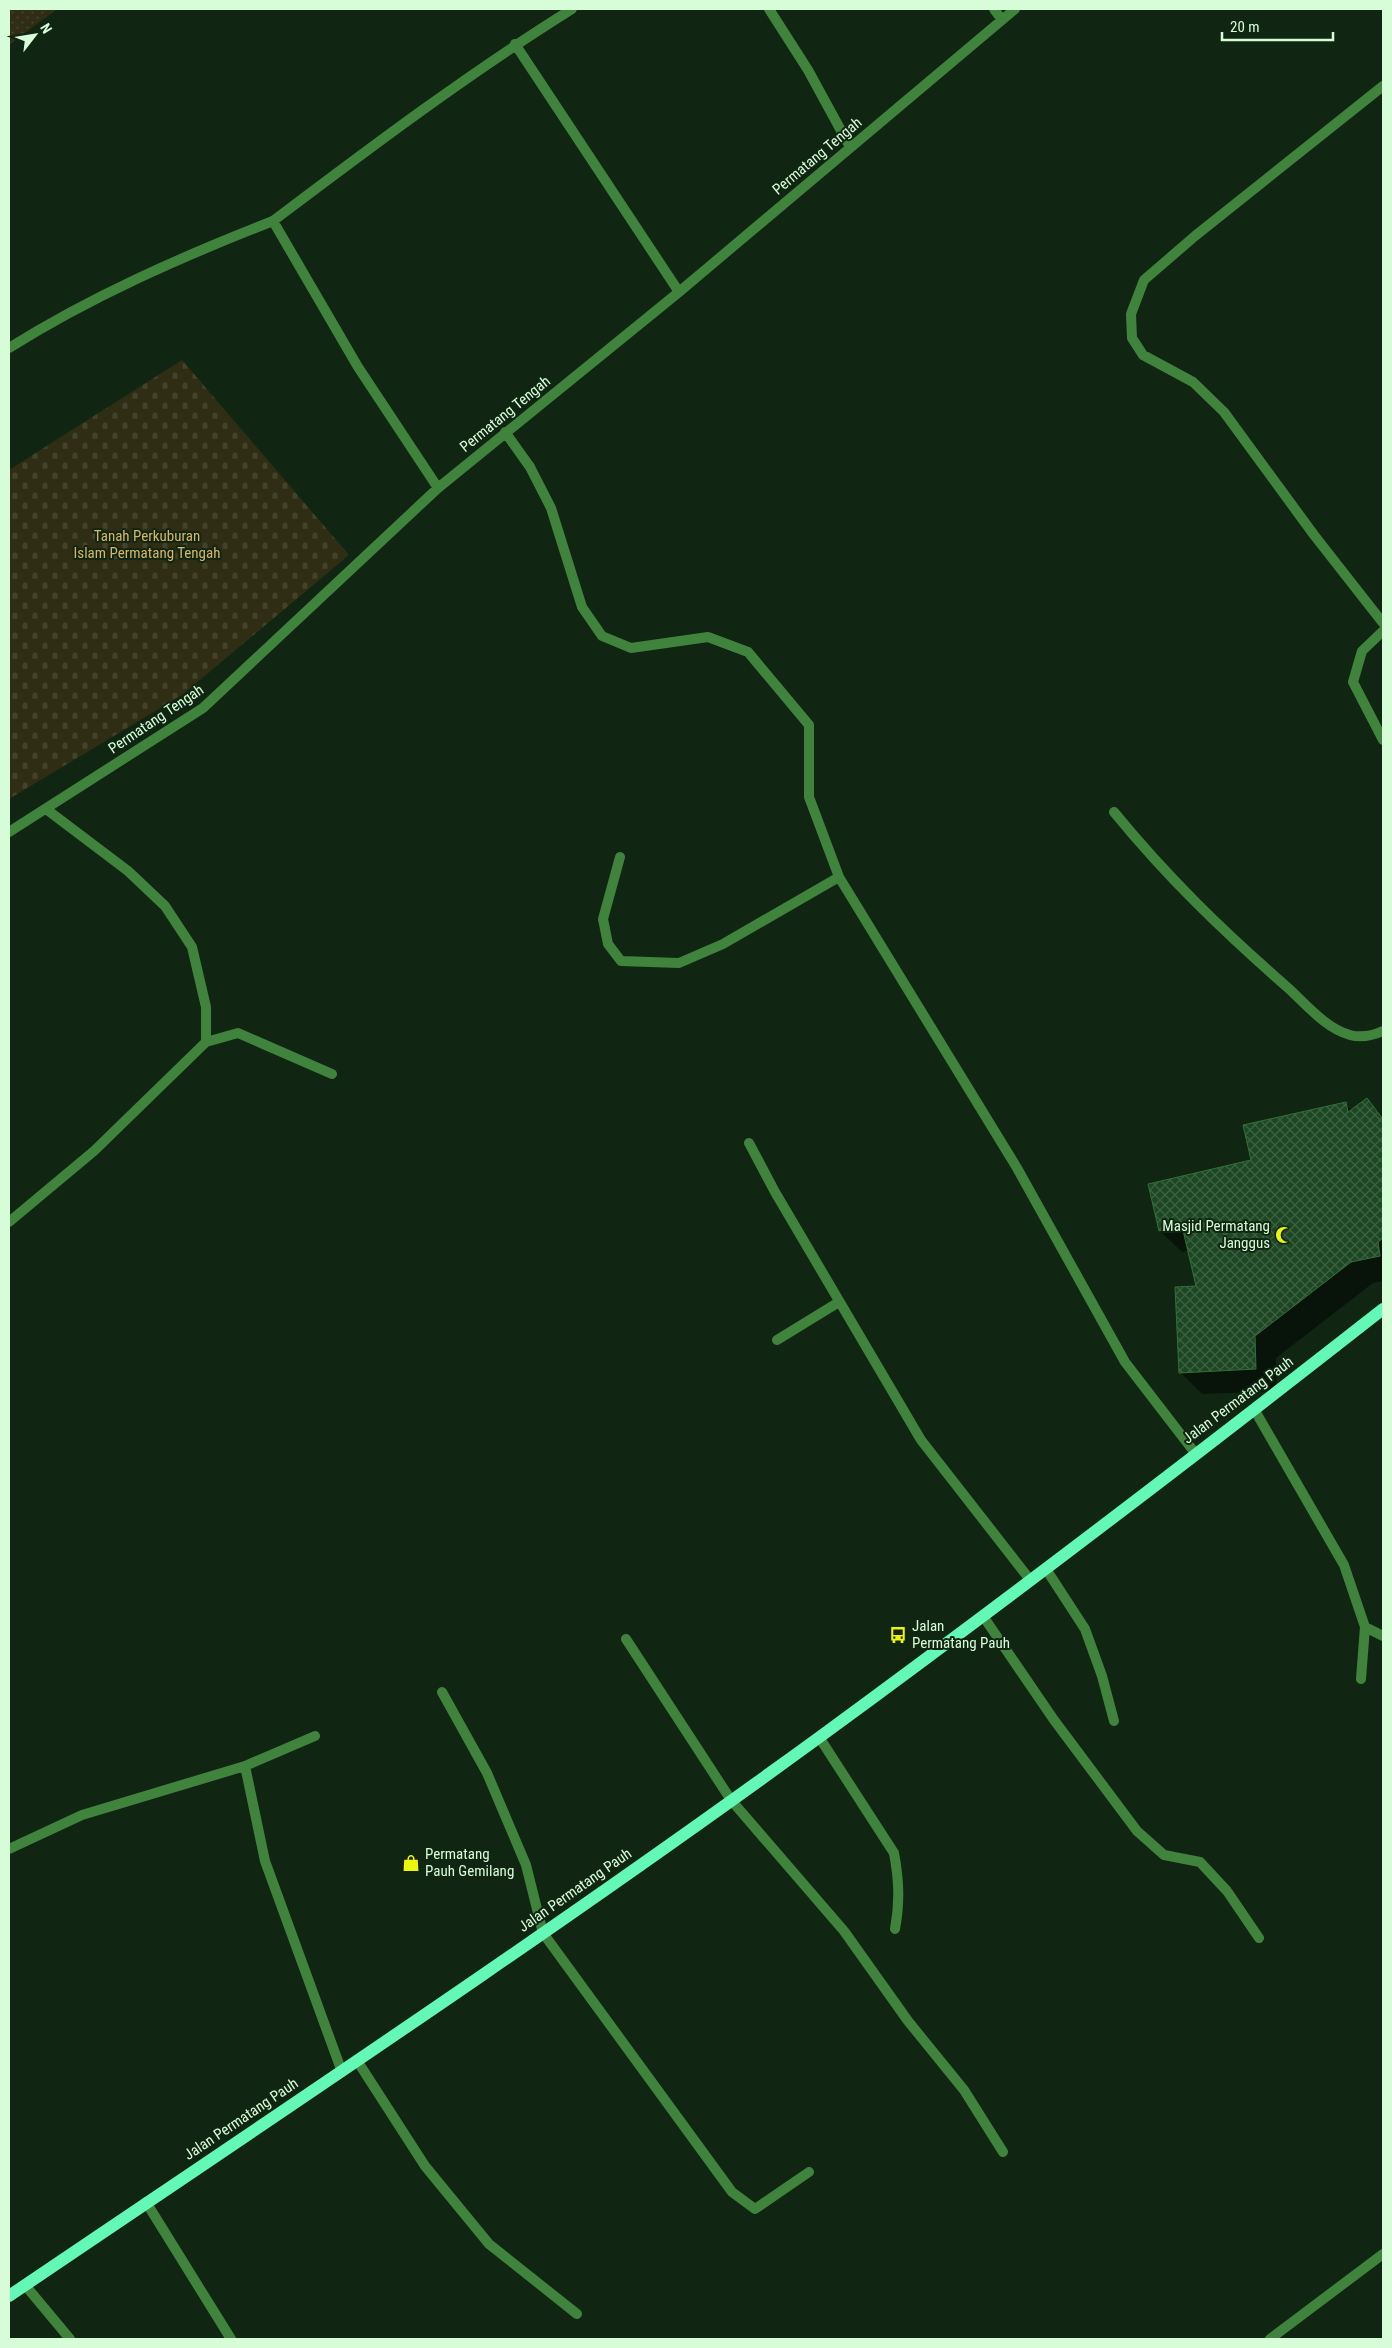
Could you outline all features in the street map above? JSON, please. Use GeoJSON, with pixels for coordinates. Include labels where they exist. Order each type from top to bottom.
{"type":"FeatureCollection","features":[{"type":"Feature","properties":{"kind":"main road","name":"Jalan Permatang Pauh"},"geometry":{"type":"LineString","coordinates":[[9,2296],[146,2202],[358,2062],[732,1800],[1031,1581],[1383,1309]]}},
{"type":"Feature","properties":{"kind":"street"},"geometry":{"type":"LineString","coordinates":[[9,348],[50,322],[139,276],[273,221],[429,104],[515,44],[572,9]]}},
{"type":"Feature","properties":{"kind":"street"},"geometry":{"type":"LineString","coordinates":[[769,9],[808,70],[850,147]]}},
{"type":"Feature","properties":{"kind":"street"},"geometry":{"type":"LineString","coordinates":[[994,9],[1002,20]]}},
{"type":"Feature","properties":{"kind":"street","name":"Permatang Tengah"},"geometry":{"type":"LineString","coordinates":[[9,832],[204,708],[438,488],[679,292],[1015,9]]}},
{"type":"Feature","properties":{"kind":"street"},"geometry":{"type":"LineString","coordinates":[[515,44],[679,292]]}},
{"type":"Feature","properties":{"kind":"street"},"geometry":{"type":"LineString","coordinates":[[1383,86],[1195,236],[1144,280],[1131,314],[1132,338],[1143,355],[1193,382],[1224,412],[1314,535],[1383,623]]}},
{"type":"Feature","properties":{"kind":"street"},"geometry":{"type":"LineString","coordinates":[[273,221],[358,367],[438,488]]}},
{"type":"Feature","properties":{"kind":"street"},"geometry":{"type":"LineString","coordinates":[[505,432],[530,467],[550,508],[582,607],[602,636],[631,648],[708,637],[748,652],[810,725],[809,797],[839,877],[1017,1168],[1125,1362],[1195,1453]]}},
{"type":"Feature","properties":{"kind":"street"},"geometry":{"type":"LineString","coordinates":[[1383,631],[1362,651],[1353,682],[1383,740]]}},
{"type":"Feature","properties":{"kind":"street"},"geometry":{"type":"LineString","coordinates":[[46,809],[128,871],[165,906],[192,947],[206,1007],[206,1042]]}},
{"type":"Feature","properties":{"kind":"street"},"geometry":{"type":"LineString","coordinates":[[1114,812],[1183,891],[1330,1026],[1351,1036],[1373,1036],[1383,1031]]}},
{"type":"Feature","properties":{"kind":"street"},"geometry":{"type":"LineString","coordinates":[[620,857],[603,919],[608,944],[622,961],[679,963],[723,944],[839,877]]}},
{"type":"Feature","properties":{"kind":"street"},"geometry":{"type":"LineString","coordinates":[[9,1222],[94,1151],[206,1042],[238,1033],[332,1074]]}},
{"type":"Feature","properties":{"kind":"street"},"geometry":{"type":"LineString","coordinates":[[749,1142],[839,1302],[921,1440],[1031,1581]]}},
{"type":"Feature","properties":{"kind":"street"},"geometry":{"type":"LineString","coordinates":[[777,1340],[839,1302]]}},
{"type":"Feature","properties":{"kind":"street"},"geometry":{"type":"LineString","coordinates":[[1254,1409],[1344,1565],[1365,1627],[1361,1679]]}},
{"type":"Feature","properties":{"kind":"street"},"geometry":{"type":"LineString","coordinates":[[1046,1569],[1085,1629],[1102,1676],[1114,1721]]}},
{"type":"Feature","properties":{"kind":"street"},"geometry":{"type":"LineString","coordinates":[[983,1616],[1054,1720],[1137,1831],[1164,1855],[1200,1862],[1226,1891],[1259,1938]]}},
{"type":"Feature","properties":{"kind":"street"},"geometry":{"type":"LineString","coordinates":[[1365,1627],[1383,1636]]}},
{"type":"Feature","properties":{"kind":"street"},"geometry":{"type":"LineString","coordinates":[[626,1639],[732,1800],[844,1931],[908,2021],[964,2090],[1003,2152]]}},
{"type":"Feature","properties":{"kind":"street"},"geometry":{"type":"LineString","coordinates":[[442,1692],[494,1790],[526,1865],[543,1932],[732,2192],[755,2209],[809,2172]]}},
{"type":"Feature","properties":{"kind":"street"},"geometry":{"type":"LineString","coordinates":[[9,1849],[82,1815],[245,1766],[315,1736]]}},
{"type":"Feature","properties":{"kind":"street"},"geometry":{"type":"LineString","coordinates":[[819,1737],[894,1853],[899,1876],[900,1906],[895,1928]]}},
{"type":"Feature","properties":{"kind":"street"},"geometry":{"type":"LineString","coordinates":[[245,1766],[265,1861],[342,2072]]}},
{"type":"Feature","properties":{"kind":"street"},"geometry":{"type":"LineString","coordinates":[[358,2062],[425,2166],[489,2244],[577,2314]]}},
{"type":"Feature","properties":{"kind":"street"},"geometry":{"type":"LineString","coordinates":[[146,2202],[231,2339]]}},
{"type":"Feature","properties":{"kind":"street"},"geometry":{"type":"LineString","coordinates":[[1270,2339],[1383,2254]]}},
{"type":"Feature","properties":{"kind":"street"},"geometry":{"type":"LineString","coordinates":[[25,2285],[70,2339]]}},
{"type":"Feature","properties":{"kind":"green space"},"geometry":{"type":"Polygon","coordinates":[[[9,9],[57,9],[9,45],[9,9]]]}},
{"type":"Feature","properties":{"kind":"green space","name":"Tanah Perkuburan Islam Permatang Tengah"},"geometry":{"type":"Polygon","coordinates":[[[182,360],[349,555],[182,695],[9,799],[9,470],[182,360]]]}},
{"type":"Feature","properties":{"kind":"building","name":"Masjid Permatang Janggus"},"geometry":{"type":"Polygon","coordinates":[[[1367,1098],[1383,1119],[1383,1238],[1378,1242],[1380,1256],[1351,1262],[1255,1336],[1256,1369],[1179,1373],[1175,1287],[1196,1286],[1182,1226],[1159,1231],[1148,1184],[1251,1160],[1243,1125],[1346,1102],[1348,1112],[1367,1098]]]}},
{"type":"Feature","properties":{"kind":"place","name":"Masjid Permatang Janggus"},"geometry":{"type":"Point","coordinates":[1284,1235]}},
{"type":"Feature","properties":{"kind":"place","name":"Jalan Permatang Pauh"},"geometry":{"type":"Point","coordinates":[898,1635]}},
{"type":"Feature","properties":{"kind":"place","name":"Permatang Pauh Gemilang"},"geometry":{"type":"Point","coordinates":[411,1863]}}]}
